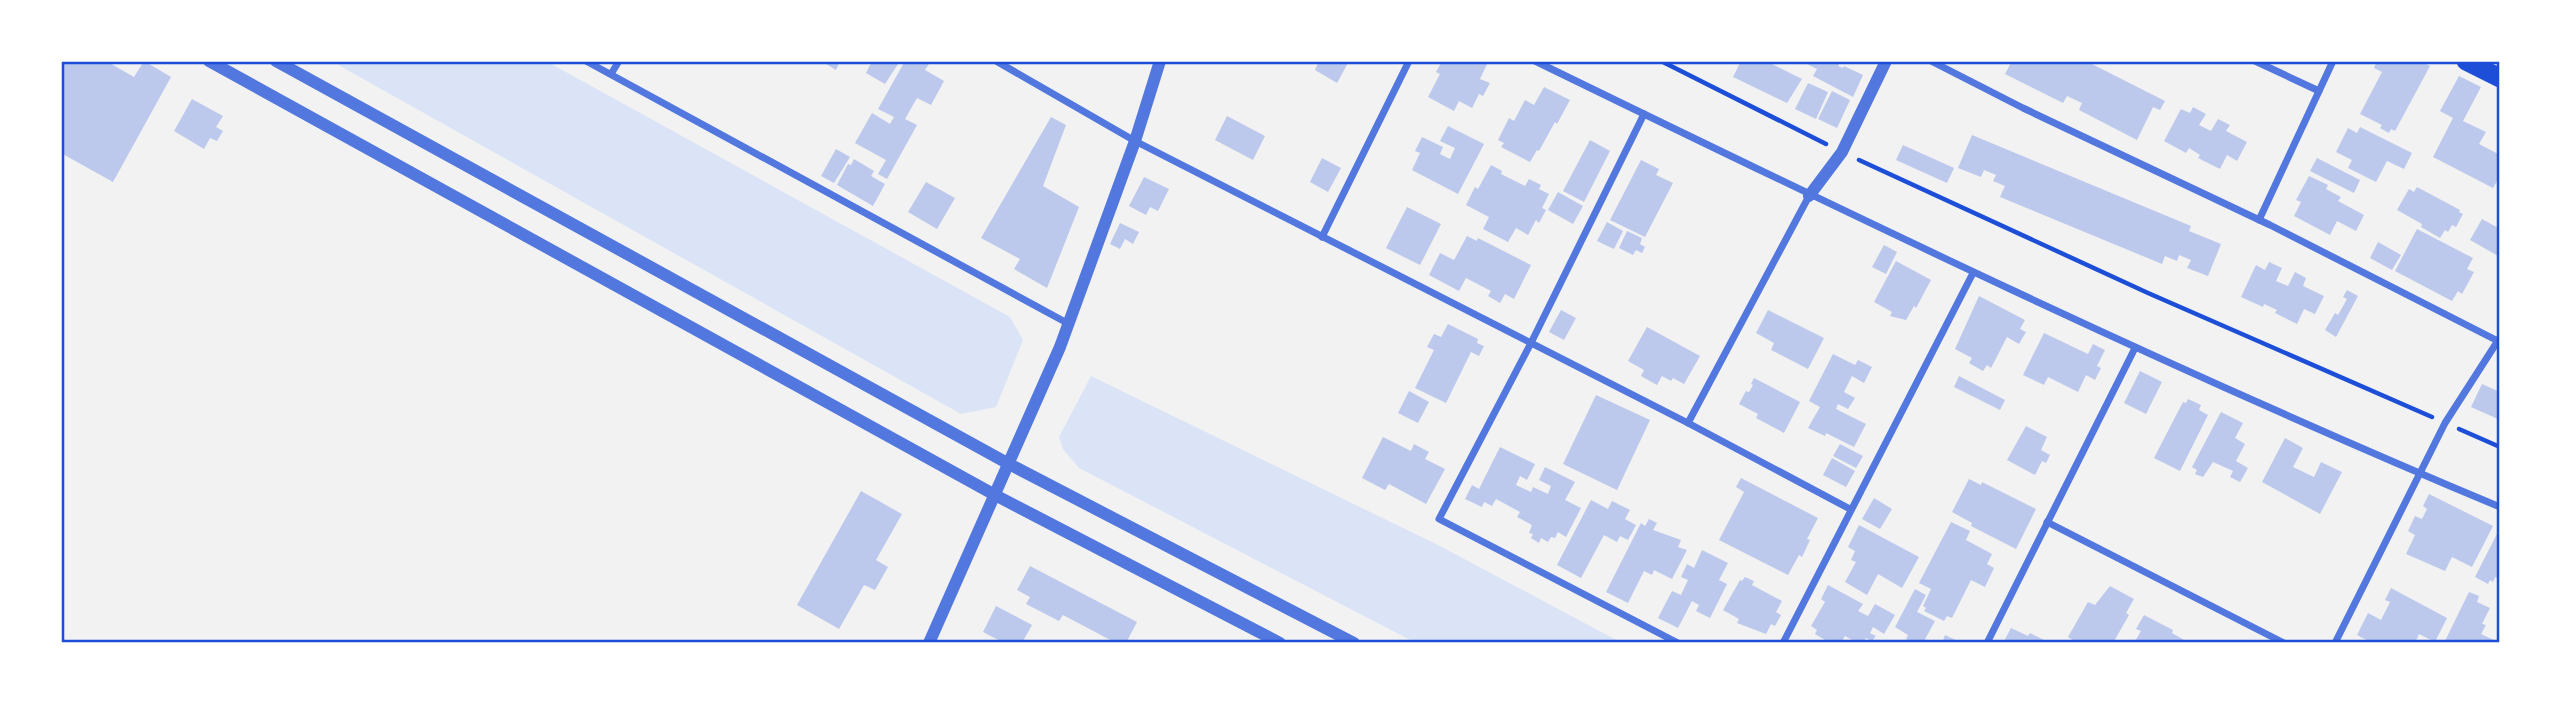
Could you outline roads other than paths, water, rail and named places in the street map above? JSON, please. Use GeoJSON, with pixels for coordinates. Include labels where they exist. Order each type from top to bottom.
{"type":"FeatureCollection","features":[{"type":"Feature","properties":{"kind":"highway"},"geometry":{"type":"LineString","coordinates":[[2466,61],[2500,78]]}},
{"type":"Feature","properties":{"kind":"street"},"geometry":{"type":"LineString","coordinates":[[209,61],[995,495],[1280,643]]}},
{"type":"Feature","properties":{"kind":"street"},"geometry":{"type":"LineString","coordinates":[[276,61],[1009,464],[1354,643]]}},
{"type":"Feature","properties":{"kind":"street"},"geometry":{"type":"LineString","coordinates":[[586,61],[1069,324]]}},
{"type":"Feature","properties":{"kind":"street"},"geometry":{"type":"LineString","coordinates":[[611,74],[619,61]]}},
{"type":"Feature","properties":{"kind":"street"},"geometry":{"type":"LineString","coordinates":[[996,61],[1135,141],[1850,509]]}},
{"type":"Feature","properties":{"kind":"street"},"geometry":{"type":"LineString","coordinates":[[929,643],[1069,324],[1135,141],[1160,61]]}},
{"type":"Feature","properties":{"kind":"street"},"geometry":{"type":"LineString","coordinates":[[1322,237],[1409,61]]}},
{"type":"Feature","properties":{"kind":"street"},"geometry":{"type":"LineString","coordinates":[[1535,61],[1809,196],[1973,273],[2136,348],[2421,474],[2500,506]]}},
{"type":"Feature","properties":{"kind":"street"},"geometry":{"type":"LineString","coordinates":[[1688,424],[1809,196],[1842,152],[1886,61]]}},
{"type":"Feature","properties":{"kind":"street"},"geometry":{"type":"LineString","coordinates":[[1931,61],[2499,339],[2445,423],[2335,643]]}},
{"type":"Feature","properties":{"kind":"street"},"geometry":{"type":"LineString","coordinates":[[2255,61],[2319,91]]}},
{"type":"Feature","properties":{"kind":"street"},"geometry":{"type":"LineString","coordinates":[[2259,220],[2333,61]]}},
{"type":"Feature","properties":{"kind":"street"},"geometry":{"type":"LineString","coordinates":[[1644,114],[1531,343],[1439,519],[1678,643]]}},
{"type":"Feature","properties":{"kind":"street"},"geometry":{"type":"LineString","coordinates":[[1783,643],[1973,273]]}},
{"type":"Feature","properties":{"kind":"street"},"geometry":{"type":"LineString","coordinates":[[1987,643],[2136,348]]}},
{"type":"Feature","properties":{"kind":"street"},"geometry":{"type":"LineString","coordinates":[[2047,522],[2284,643]]}}]}
